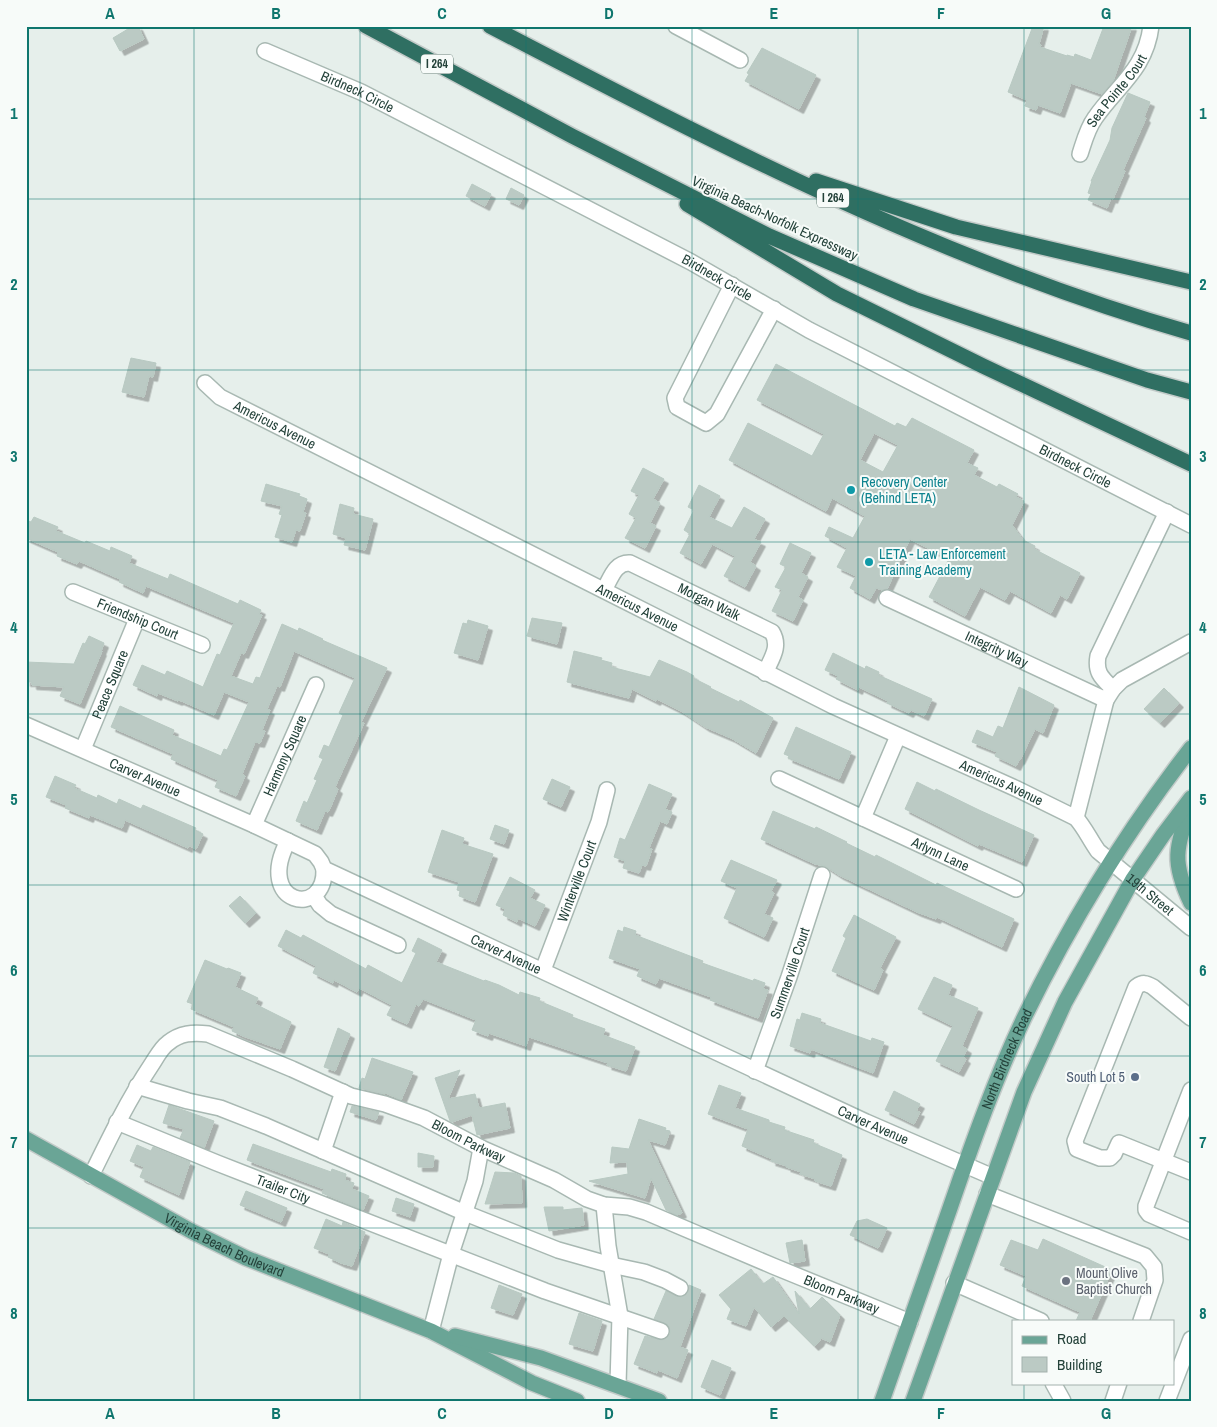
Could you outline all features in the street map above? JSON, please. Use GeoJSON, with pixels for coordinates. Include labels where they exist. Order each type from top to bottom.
{"type":"FeatureCollection","features":[{"type":"Feature","properties":{"kind":"highway","name":"Virginia Beach-Norfolk Expressway"},"geometry":{"type":"LineString","coordinates":[[366,26],[572,136],[768,236],[914,299],[1147,380],[1191,392]]}},
{"type":"Feature","properties":{"kind":"highway","name":"I 264"},"geometry":{"type":"LineString","coordinates":[[490,26],[745,157],[844,204],[984,263],[1072,296],[1191,333]]}},
{"type":"Feature","properties":{"kind":"highway"},"geometry":{"type":"LineString","coordinates":[[572,136],[836,294],[1191,464]]}},
{"type":"Feature","properties":{"kind":"highway"},"geometry":{"type":"LineString","coordinates":[[745,157],[956,227],[1191,282]]}},
{"type":"Feature","properties":{"kind":"main road","name":"North Birdneck Road"},"geometry":{"type":"LineString","coordinates":[[882,1401],[965,1165],[997,1081],[1024,1020],[1066,936],[1110,861],[1191,748]]}},
{"type":"Feature","properties":{"kind":"main road","name":"North Birdneck Road"},"geometry":{"type":"LineString","coordinates":[[913,1401],[1024,1092],[1065,1002],[1133,879],[1163,834],[1191,798]]}},
{"type":"Feature","properties":{"kind":"main road"},"geometry":{"type":"LineString","coordinates":[[1191,805],[1179,839],[1178,862],[1179,877],[1191,903]]}},
{"type":"Feature","properties":{"kind":"main road","name":"Virginia Beach Boulevard"},"geometry":{"type":"LineString","coordinates":[[26,1139],[191,1231],[246,1258],[431,1331],[532,1383],[577,1401]]}},
{"type":"Feature","properties":{"kind":"main road","name":"Virginia Beach Boulevard"},"geometry":{"type":"LineString","coordinates":[[431,1331],[542,1358],[618,1384],[659,1401]]}},
{"type":"Feature","properties":{"kind":"street"},"geometry":{"type":"LineString","coordinates":[[676,26],[740,60]]}},
{"type":"Feature","properties":{"kind":"street","name":"Sea Pointe Court"},"geometry":{"type":"LineString","coordinates":[[1080,154],[1085,136],[1094,119],[1135,70],[1144,53],[1151,26]]}},
{"type":"Feature","properties":{"kind":"street","name":"Birdneck Circle"},"geometry":{"type":"LineString","coordinates":[[264,51],[362,92],[691,262],[809,330],[1191,525]]}},
{"type":"Feature","properties":{"kind":"street"},"geometry":{"type":"LineString","coordinates":[[732,285],[675,398],[677,407],[706,422],[718,414],[774,309]]}},
{"type":"Feature","properties":{"kind":"street","name":"Americus Avenue"},"geometry":{"type":"LineString","coordinates":[[205,383],[220,397],[765,673],[1076,818]]}},
{"type":"Feature","properties":{"kind":"street"},"geometry":{"type":"LineString","coordinates":[[1109,695],[1098,673],[1098,656],[1167,512]]}},
{"type":"Feature","properties":{"kind":"street","name":"Morgan Walk"},"geometry":{"type":"LineString","coordinates":[[604,590],[618,566],[630,563],[772,632],[776,639],[776,647],[765,673]]}},
{"type":"Feature","properties":{"kind":"street","name":"Friendship Court"},"geometry":{"type":"LineString","coordinates":[[73,592],[202,645]]}},
{"type":"Feature","properties":{"kind":"street","name":"Integrity Way"},"geometry":{"type":"LineString","coordinates":[[888,598],[1109,695]]}},
{"type":"Feature","properties":{"kind":"street","name":"Peace Square"},"geometry":{"type":"LineString","coordinates":[[83,749],[137,619]]}},
{"type":"Feature","properties":{"kind":"street"},"geometry":{"type":"LineString","coordinates":[[1110,861],[1098,851],[1076,818],[1109,695],[1122,680],[1191,642]]}},
{"type":"Feature","properties":{"kind":"street","name":"Harmony Square"},"geometry":{"type":"LineString","coordinates":[[254,825],[316,685]]}},
{"type":"Feature","properties":{"kind":"street","name":"Carver Avenue"},"geometry":{"type":"LineString","coordinates":[[26,725],[254,825],[315,854],[324,869],[866,1122],[993,1177]]}},
{"type":"Feature","properties":{"kind":"street"},"geometry":{"type":"LineString","coordinates":[[863,818],[898,736]]}},
{"type":"Feature","properties":{"kind":"street","name":"Arlynn Lane"},"geometry":{"type":"LineString","coordinates":[[779,779],[1016,890]]}},
{"type":"Feature","properties":{"kind":"street","name":"Winterville Court"},"geometry":{"type":"LineString","coordinates":[[543,970],[608,790]]}},
{"type":"Feature","properties":{"kind":"street"},"geometry":{"type":"LineString","coordinates":[[288,841],[278,865],[279,881],[282,889],[289,895],[298,899],[314,896],[321,888],[324,879],[324,869]]}},
{"type":"Feature","properties":{"kind":"street","name":"19th Street"},"geometry":{"type":"LineString","coordinates":[[1110,861],[1191,928]]}},
{"type":"Feature","properties":{"kind":"street","name":"Summerville Court"},"geometry":{"type":"LineString","coordinates":[[756,1071],[822,875]]}},
{"type":"Feature","properties":{"kind":"street"},"geometry":{"type":"LineString","coordinates":[[314,896],[320,905],[331,914],[398,945]]}},
{"type":"Feature","properties":{"kind":"street"},"geometry":{"type":"LineString","coordinates":[[1191,1018],[1153,987],[1147,984],[1141,984],[1136,987],[1075,1141],[1078,1149],[1100,1158],[1110,1158],[1119,1143],[1191,1172]]}},
{"type":"Feature","properties":{"kind":"street","name":"Bloom Parkway"},"geometry":{"type":"LineString","coordinates":[[92,1176],[117,1122],[137,1086],[165,1045],[180,1036],[195,1032],[208,1034],[343,1092],[424,1118],[481,1148],[554,1180],[587,1199],[646,1212],[910,1322]]}},
{"type":"Feature","properties":{"kind":"street"},"geometry":{"type":"LineString","coordinates":[[137,1086],[220,1108],[266,1126],[465,1213],[558,1250],[644,1272],[680,1288]]}},
{"type":"Feature","properties":{"kind":"street"},"geometry":{"type":"LineString","coordinates":[[1191,1090],[1162,1160],[1146,1210],[1155,1217],[1191,1232]]}},
{"type":"Feature","properties":{"kind":"street"},"geometry":{"type":"LineString","coordinates":[[323,1151],[343,1092]]}},
{"type":"Feature","properties":{"kind":"street","name":"Trailer City"},"geometry":{"type":"LineString","coordinates":[[117,1122],[545,1291],[661,1331]]}},
{"type":"Feature","properties":{"kind":"street"},"geometry":{"type":"LineString","coordinates":[[431,1331],[451,1254],[475,1182],[481,1148]]}},
{"type":"Feature","properties":{"kind":"street"},"geometry":{"type":"LineString","coordinates":[[986,1194],[1145,1256],[1154,1267],[1155,1280],[1140,1320]]}},
{"type":"Feature","properties":{"kind":"street"},"geometry":{"type":"LineString","coordinates":[[604,1204],[611,1265],[620,1316],[618,1384]]}},
{"type":"Feature","properties":{"kind":"street"},"geometry":{"type":"LineString","coordinates":[[954,1283],[1039,1320]]}},
{"type":"Feature","properties":{"kind":"street"},"geometry":{"type":"LineString","coordinates":[[1174,1383],[1191,1340]]}},
{"type":"Feature","properties":{"kind":"street"},"geometry":{"type":"LineString","coordinates":[[1054,1384],[1063,1401]]}},
{"type":"Feature","properties":{"kind":"street"},"geometry":{"type":"LineString","coordinates":[[1112,1401],[1119,1384]]}},
{"type":"Feature","properties":{"kind":"street"},"geometry":{"type":"LineString","coordinates":[[1167,1401],[1174,1384]]}},
{"type":"Feature","properties":{"kind":"building"},"geometry":{"type":"Polygon","coordinates":[[[133,26],[138,26],[144,39],[120,51],[113,38],[133,26]]]}},
{"type":"Feature","properties":{"kind":"building"},"geometry":{"type":"Polygon","coordinates":[[[1033,26],[1044,26],[1039,44],[1041,45],[1040,47],[1067,56],[1074,57],[1075,54],[1091,60],[1104,26],[1132,26],[1113,81],[1102,94],[1071,83],[1060,113],[1038,105],[1036,110],[1025,106],[1027,100],[1008,92],[1033,26]]]}},
{"type":"Feature","properties":{"kind":"building"},"geometry":{"type":"Polygon","coordinates":[[[762,48],[816,75],[799,109],[745,81],[749,74],[747,73],[762,48]]]}},
{"type":"Feature","properties":{"kind":"building"},"geometry":{"type":"Polygon","coordinates":[[[1128,93],[1150,102],[1144,117],[1146,118],[1123,170],[1125,171],[1107,208],[1088,200],[1091,194],[1088,193],[1091,181],[1110,140],[1112,128],[1128,93]]]}},
{"type":"Feature","properties":{"kind":"building"},"geometry":{"type":"Polygon","coordinates":[[[472,184],[491,194],[485,206],[466,196],[472,184]]]}},
{"type":"Feature","properties":{"kind":"building"},"geometry":{"type":"Polygon","coordinates":[[[511,188],[524,195],[519,205],[506,199],[511,188]]]}},
{"type":"Feature","properties":{"kind":"building"},"geometry":{"type":"Polygon","coordinates":[[[131,358],[156,363],[153,377],[149,376],[144,397],[122,392],[131,358]]]}},
{"type":"Feature","properties":{"kind":"building","name":"Recovery Center (Behind LETA)"},"geometry":{"type":"Polygon","coordinates":[[[776,364],[895,426],[897,423],[906,427],[912,418],[974,450],[967,463],[978,468],[974,475],[997,487],[999,484],[1018,494],[1016,497],[1024,501],[1012,525],[1023,540],[1035,546],[1034,549],[1080,573],[1067,599],[1060,595],[1051,613],[1010,591],[1005,600],[980,587],[965,616],[929,597],[949,559],[910,539],[887,589],[876,588],[870,599],[850,588],[856,576],[837,567],[847,548],[825,536],[829,527],[853,538],[865,516],[832,498],[826,511],[729,460],[748,423],[812,456],[824,434],[757,400],[776,364]],[[874,433],[860,460],[883,472],[898,445],[874,433]]]}},
{"type":"Feature","properties":{"kind":"building"},"geometry":{"type":"Polygon","coordinates":[[[643,468],[664,479],[653,499],[660,503],[650,523],[656,526],[645,548],[625,538],[636,518],[629,514],[639,495],[631,491],[643,468]]]}},
{"type":"Feature","properties":{"kind":"building"},"geometry":{"type":"Polygon","coordinates":[[[266,484],[300,494],[299,496],[307,499],[303,512],[306,513],[300,531],[296,530],[292,542],[275,537],[282,515],[279,514],[282,506],[261,501],[266,484]]]}},
{"type":"Feature","properties":{"kind":"building"},"geometry":{"type":"Polygon","coordinates":[[[699,485],[720,496],[709,517],[732,528],[744,507],[765,519],[754,539],[761,542],[750,562],[756,566],[745,587],[724,576],[735,556],[712,544],[701,564],[680,553],[690,534],[684,530],[694,510],[688,507],[699,485]]]}},
{"type":"Feature","properties":{"kind":"building"},"geometry":{"type":"Polygon","coordinates":[[[340,504],[354,508],[353,514],[373,519],[365,550],[344,545],[346,538],[333,534],[340,504]]]}},
{"type":"Feature","properties":{"kind":"building"},"geometry":{"type":"Polygon","coordinates":[[[34,517],[58,527],[56,531],[85,543],[86,541],[110,551],[111,547],[132,556],[129,563],[168,579],[170,574],[238,604],[240,600],[261,610],[259,614],[262,615],[244,654],[241,653],[231,676],[253,684],[256,677],[260,678],[282,624],[298,631],[299,628],[387,668],[361,722],[364,723],[335,787],[338,789],[331,806],[328,812],[325,811],[317,830],[296,821],[304,801],[307,803],[317,780],[314,779],[323,759],[319,757],[324,745],[329,747],[343,715],[339,713],[355,678],[294,651],[280,687],[277,686],[267,709],[270,710],[262,730],[265,731],[260,743],[255,742],[242,774],[245,776],[236,796],[215,787],[218,780],[171,759],[173,754],[111,727],[120,706],[174,730],[172,735],[221,756],[224,749],[227,750],[249,702],[224,692],[214,715],[158,693],[157,696],[133,685],[142,665],[165,675],[167,671],[203,687],[217,654],[220,655],[234,623],[146,586],[143,593],[119,582],[120,579],[79,561],[77,564],[57,556],[58,552],[26,538],[26,520],[31,522],[34,517]]]}},
{"type":"Feature","properties":{"kind":"building"},"geometry":{"type":"Polygon","coordinates":[[[790,543],[811,553],[801,573],[808,577],[798,597],[803,600],[793,621],[772,611],[782,590],[775,587],[786,567],[780,564],[790,543]]]}},
{"type":"Feature","properties":{"kind":"building"},"geometry":{"type":"Polygon","coordinates":[[[532,618],[562,623],[557,644],[527,636],[532,618]]]}},
{"type":"Feature","properties":{"kind":"building"},"geometry":{"type":"Polygon","coordinates":[[[468,620],[488,626],[478,660],[454,653],[463,623],[467,624],[468,620]]]}},
{"type":"Feature","properties":{"kind":"building"},"geometry":{"type":"Polygon","coordinates":[[[89,636],[104,643],[80,704],[60,696],[64,687],[32,685],[32,682],[26,682],[26,662],[74,664],[83,643],[85,644],[89,636]]]}},
{"type":"Feature","properties":{"kind":"building"},"geometry":{"type":"Polygon","coordinates":[[[574,651],[602,658],[601,660],[612,663],[611,667],[650,677],[659,660],[687,672],[710,688],[739,702],[740,700],[773,718],[756,753],[731,738],[705,727],[681,711],[632,689],[629,698],[567,682],[574,651]]]}},
{"type":"Feature","properties":{"kind":"building"},"geometry":{"type":"Polygon","coordinates":[[[833,653],[865,669],[866,666],[879,672],[878,675],[932,699],[924,716],[911,710],[909,713],[859,687],[858,690],[836,679],[838,676],[825,670],[833,653]]]}},
{"type":"Feature","properties":{"kind":"building"},"geometry":{"type":"Polygon","coordinates":[[[1019,687],[1054,705],[1043,733],[1035,729],[1016,766],[995,756],[997,752],[972,742],[977,730],[993,737],[998,726],[1003,728],[1019,687]]]}},
{"type":"Feature","properties":{"kind":"building"},"geometry":{"type":"Polygon","coordinates":[[[1164,688],[1179,703],[1160,723],[1144,709],[1164,688]]]}},
{"type":"Feature","properties":{"kind":"building"},"geometry":{"type":"Polygon","coordinates":[[[796,727],[851,752],[839,779],[788,758],[789,756],[784,754],[796,727]]]}},
{"type":"Feature","properties":{"kind":"building"},"geometry":{"type":"Polygon","coordinates":[[[55,776],[76,785],[74,788],[97,798],[98,795],[117,804],[119,799],[141,809],[143,805],[196,828],[195,830],[203,834],[196,849],[188,845],[188,848],[125,820],[122,828],[90,815],[89,818],[65,808],[66,805],[46,797],[55,776]]]}},
{"type":"Feature","properties":{"kind":"building"},"geometry":{"type":"Polygon","coordinates":[[[552,779],[570,787],[561,807],[543,799],[552,779]]]}},
{"type":"Feature","properties":{"kind":"building"},"geometry":{"type":"Polygon","coordinates":[[[917,782],[1034,835],[1022,862],[979,844],[978,846],[905,809],[917,782]]]}},
{"type":"Feature","properties":{"kind":"building"},"geometry":{"type":"Polygon","coordinates":[[[649,784],[672,794],[665,809],[672,812],[667,824],[660,821],[649,848],[652,849],[646,866],[642,865],[639,873],[623,868],[625,861],[614,857],[620,838],[625,840],[649,784]]]}},
{"type":"Feature","properties":{"kind":"building"},"geometry":{"type":"Polygon","coordinates":[[[773,811],[815,829],[816,827],[875,857],[876,855],[936,885],[937,883],[1014,919],[1002,947],[937,917],[936,919],[917,912],[839,875],[825,866],[815,864],[761,839],[773,811]]]}},
{"type":"Feature","properties":{"kind":"building"},"geometry":{"type":"Polygon","coordinates":[[[495,825],[509,830],[504,844],[490,839],[495,825]]]}},
{"type":"Feature","properties":{"kind":"building"},"geometry":{"type":"Polygon","coordinates":[[[442,830],[464,838],[462,844],[493,854],[475,902],[459,896],[460,891],[457,890],[459,882],[428,872],[442,830]]]}},
{"type":"Feature","properties":{"kind":"building"},"geometry":{"type":"Polygon","coordinates":[[[731,860],[777,880],[771,891],[774,893],[764,914],[773,918],[764,937],[724,918],[737,888],[721,881],[731,860]]]}},
{"type":"Feature","properties":{"kind":"building"},"geometry":{"type":"Polygon","coordinates":[[[510,877],[535,890],[530,898],[545,905],[535,926],[518,918],[517,922],[503,915],[505,909],[496,905],[510,877]]]}},
{"type":"Feature","properties":{"kind":"building"},"geometry":{"type":"Polygon","coordinates":[[[240,896],[256,913],[245,923],[229,906],[240,896]]]}},
{"type":"Feature","properties":{"kind":"building"},"geometry":{"type":"Polygon","coordinates":[[[854,915],[896,937],[880,968],[883,970],[874,990],[832,971],[846,938],[843,936],[854,915]]]}},
{"type":"Feature","properties":{"kind":"building"},"geometry":{"type":"Polygon","coordinates":[[[624,927],[636,931],[635,935],[703,961],[702,963],[753,981],[754,979],[765,983],[763,989],[768,990],[758,1018],[710,1000],[711,997],[659,978],[656,984],[637,976],[640,969],[609,958],[618,930],[623,932],[624,927]]]}},
{"type":"Feature","properties":{"kind":"building"},"geometry":{"type":"Polygon","coordinates":[[[286,930],[301,938],[303,935],[366,969],[368,965],[402,983],[416,953],[412,951],[418,938],[442,950],[436,962],[499,985],[519,995],[520,992],[540,998],[539,1001],[573,1015],[572,1017],[605,1029],[603,1035],[635,1047],[626,1071],[607,1065],[608,1063],[529,1037],[526,1046],[489,1033],[488,1036],[472,1030],[476,1020],[423,999],[419,1006],[416,1004],[407,1024],[387,1015],[392,1005],[359,988],[357,992],[334,980],[333,983],[313,973],[316,966],[278,946],[286,930]]]}},
{"type":"Feature","properties":{"kind":"building"},"geometry":{"type":"Polygon","coordinates":[[[205,960],[241,973],[235,987],[258,998],[255,1004],[291,1022],[280,1049],[243,1036],[232,1031],[234,1027],[191,1009],[193,1004],[187,1002],[205,960]]]}},
{"type":"Feature","properties":{"kind":"building"},"geometry":{"type":"Polygon","coordinates":[[[934,977],[952,985],[948,995],[978,1008],[962,1046],[967,1049],[963,1057],[966,1059],[959,1072],[936,1061],[953,1026],[918,1009],[934,977]]]}},
{"type":"Feature","properties":{"kind":"building"},"geometry":{"type":"Polygon","coordinates":[[[802,1013],[821,1019],[820,1023],[871,1041],[872,1038],[884,1042],[873,1073],[811,1049],[810,1053],[790,1046],[797,1019],[800,1020],[802,1013]]]}},
{"type":"Feature","properties":{"kind":"building"},"geometry":{"type":"Polygon","coordinates":[[[338,1028],[350,1034],[335,1071],[324,1067],[338,1028]]]}},
{"type":"Feature","properties":{"kind":"building"},"geometry":{"type":"Polygon","coordinates":[[[372,1058],[413,1072],[401,1100],[386,1093],[359,1088],[362,1078],[365,1079],[372,1058]]]}},
{"type":"Feature","properties":{"kind":"building"},"geometry":{"type":"Polygon","coordinates":[[[460,1070],[448,1099],[475,1094],[479,1108],[505,1103],[510,1128],[477,1135],[472,1115],[450,1121],[435,1078],[460,1070]]]}},
{"type":"Feature","properties":{"kind":"building"},"geometry":{"type":"Polygon","coordinates":[[[719,1085],[741,1093],[735,1108],[785,1127],[784,1130],[814,1140],[813,1143],[842,1155],[831,1186],[815,1181],[815,1179],[800,1174],[801,1172],[771,1161],[772,1159],[742,1146],[748,1129],[708,1114],[719,1085]]]}},
{"type":"Feature","properties":{"kind":"building"},"geometry":{"type":"Polygon","coordinates":[[[894,1091],[920,1104],[916,1111],[920,1112],[914,1124],[885,1110],[894,1091]]]}},
{"type":"Feature","properties":{"kind":"building"},"geometry":{"type":"Polygon","coordinates":[[[169,1105],[214,1121],[204,1148],[180,1138],[184,1129],[163,1123],[169,1105]]]}},
{"type":"Feature","properties":{"kind":"building"},"geometry":{"type":"Polygon","coordinates":[[[352,1106],[379,1112],[376,1120],[350,1112],[352,1106]]]}},
{"type":"Feature","properties":{"kind":"building"},"geometry":{"type":"Polygon","coordinates":[[[639,1119],[670,1131],[665,1145],[648,1140],[682,1213],[677,1215],[666,1210],[651,1178],[645,1198],[589,1181],[628,1174],[627,1162],[610,1163],[612,1147],[629,1149],[639,1119]]]}},
{"type":"Feature","properties":{"kind":"building"},"geometry":{"type":"Polygon","coordinates":[[[253,1144],[331,1172],[332,1169],[346,1174],[345,1180],[354,1183],[352,1189],[369,1196],[363,1210],[322,1193],[324,1189],[247,1160],[253,1144]]]}},
{"type":"Feature","properties":{"kind":"building"},"geometry":{"type":"Polygon","coordinates":[[[137,1145],[151,1151],[153,1147],[190,1162],[179,1195],[140,1177],[144,1167],[130,1161],[137,1145]]]}},
{"type":"Feature","properties":{"kind":"building"},"geometry":{"type":"Polygon","coordinates":[[[418,1153],[434,1156],[433,1167],[418,1167],[418,1153]]]}},
{"type":"Feature","properties":{"kind":"building"},"geometry":{"type":"Polygon","coordinates":[[[495,1172],[514,1173],[521,1176],[522,1203],[485,1204],[495,1172]]]}},
{"type":"Feature","properties":{"kind":"building"},"geometry":{"type":"Polygon","coordinates":[[[246,1191],[287,1208],[281,1222],[240,1205],[246,1191]]]}},
{"type":"Feature","properties":{"kind":"building"},"geometry":{"type":"Polygon","coordinates":[[[396,1198],[414,1204],[410,1217],[392,1211],[396,1198]]]}},
{"type":"Feature","properties":{"kind":"building"},"geometry":{"type":"Polygon","coordinates":[[[544,1207],[563,1207],[563,1210],[582,1208],[584,1225],[549,1231],[544,1207]]]}},
{"type":"Feature","properties":{"kind":"building"},"geometry":{"type":"Polygon","coordinates":[[[326,1219],[342,1226],[343,1222],[365,1232],[352,1266],[328,1257],[329,1254],[314,1248],[326,1219]]]}},
{"type":"Feature","properties":{"kind":"building"},"geometry":{"type":"Polygon","coordinates":[[[867,1219],[887,1228],[878,1248],[850,1235],[857,1221],[867,1219]]]}},
{"type":"Feature","properties":{"kind":"building","name":"Mount Olive Baptist Church"},"geometry":{"type":"Polygon","coordinates":[[[1043,1239],[1112,1270],[1090,1320],[1076,1320],[1080,1312],[1022,1286],[1026,1276],[1000,1265],[1011,1240],[1038,1250],[1043,1239]]]}},
{"type":"Feature","properties":{"kind":"building"},"geometry":{"type":"Polygon","coordinates":[[[802,1240],[805,1261],[790,1263],[786,1243],[802,1240]]]}},
{"type":"Feature","properties":{"kind":"building"},"geometry":{"type":"Polygon","coordinates":[[[751,1269],[763,1284],[773,1277],[799,1314],[795,1291],[810,1309],[822,1297],[840,1315],[830,1342],[821,1338],[814,1346],[784,1316],[771,1327],[754,1307],[746,1326],[727,1319],[731,1309],[719,1295],[751,1269]]]}},
{"type":"Feature","properties":{"kind":"building"},"geometry":{"type":"Polygon","coordinates":[[[499,1285],[522,1294],[513,1315],[491,1308],[499,1285]]]}},
{"type":"Feature","properties":{"kind":"building"},"geometry":{"type":"Polygon","coordinates":[[[689,1285],[701,1290],[680,1347],[688,1350],[677,1378],[658,1370],[657,1373],[634,1364],[645,1336],[662,1340],[670,1334],[668,1325],[654,1319],[666,1291],[681,1297],[688,1293],[689,1285]]]}},
{"type":"Feature","properties":{"kind":"building"},"geometry":{"type":"Polygon","coordinates":[[[579,1313],[602,1321],[593,1351],[569,1344],[579,1313]]]}},
{"type":"Feature","properties":{"kind":"building"},"geometry":{"type":"Polygon","coordinates":[[[712,1360],[731,1368],[720,1395],[701,1387],[712,1360]]]}},
{"type":"Feature","properties":{"kind":"place","name":"Recovery Center (Behind LETA)"},"geometry":{"type":"Point","coordinates":[851,490]}},
{"type":"Feature","properties":{"kind":"place","name":"LETA - Law Enforcement Training Academy"},"geometry":{"type":"Point","coordinates":[869,562]}},
{"type":"Feature","properties":{"kind":"place","name":"South Lot 5"},"geometry":{"type":"Point","coordinates":[1135,1077]}},
{"type":"Feature","properties":{"kind":"place","name":"Mount Olive Baptist Church"},"geometry":{"type":"Point","coordinates":[1066,1281]}}]}
